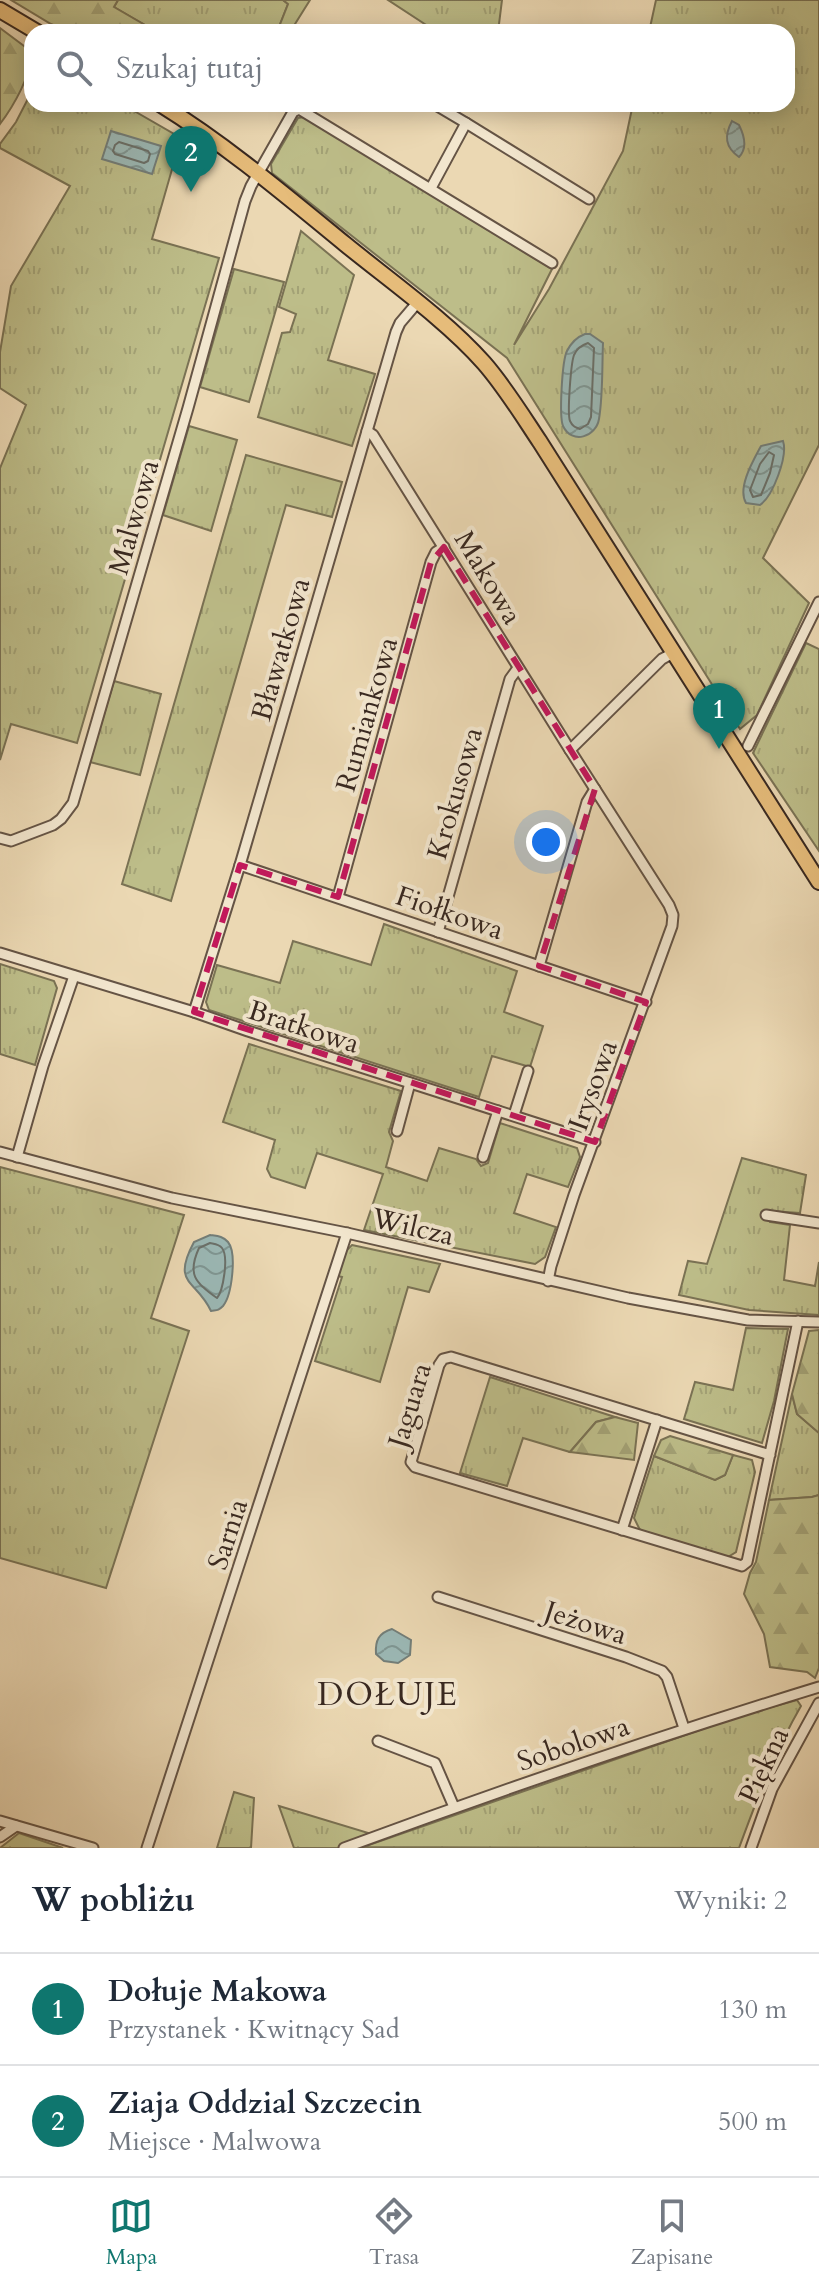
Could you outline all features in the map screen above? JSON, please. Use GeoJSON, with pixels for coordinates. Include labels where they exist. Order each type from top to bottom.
{"type":"FeatureCollection","features":[{"type":"Feature","properties":{"kind":"main road"},"geometry":{"type":"LineString","coordinates":[[0,10],[24,24]]}},
{"type":"Feature","properties":{"kind":"main road"},"geometry":{"type":"LineString","coordinates":[[172,112],[258,173],[417,303],[473,352],[501,384],[819,882]]}},
{"type":"Feature","properties":{"kind":"street","name":"Malwowa"},"geometry":{"type":"LineString","coordinates":[[0,838],[11,841],[53,825],[73,803],[245,201],[293,112]]}},
{"type":"Feature","properties":{"kind":"street","name":"Malwowa"},"geometry":{"type":"LineString","coordinates":[[304,112],[431,188]]}},
{"type":"Feature","properties":{"kind":"street"},"geometry":{"type":"LineString","coordinates":[[447,112],[589,199]]}},
{"type":"Feature","properties":{"kind":"street"},"geometry":{"type":"LineString","coordinates":[[466,123],[431,188],[552,263]]}},
{"type":"Feature","properties":{"kind":"street","name":"Bławatkowa"},"geometry":{"type":"LineString","coordinates":[[194,1012],[396,332],[417,303]]}},
{"type":"Feature","properties":{"kind":"street","name":"Makowa"},"geometry":{"type":"LineString","coordinates":[[367,431],[373,435],[669,905]]}},
{"type":"Feature","properties":{"kind":"street","name":"Rumiankowa"},"geometry":{"type":"LineString","coordinates":[[338,897],[431,562],[436,552],[444,547]]}},
{"type":"Feature","properties":{"kind":"street"},"geometry":{"type":"LineString","coordinates":[[748,746],[819,602]]}},
{"type":"Feature","properties":{"kind":"street"},"geometry":{"type":"LineString","coordinates":[[570,750],[662,659],[673,653]]}},
{"type":"Feature","properties":{"kind":"street","name":"Krokusowa"},"geometry":{"type":"LineString","coordinates":[[438,932],[510,679],[518,668]]}},
{"type":"Feature","properties":{"kind":"street"},"geometry":{"type":"LineString","coordinates":[[539,966],[587,802],[595,789]]}},
{"type":"Feature","properties":{"kind":"street","name":"Fiołkowa"},"geometry":{"type":"LineString","coordinates":[[240,865],[646,1002]]}},
{"type":"Feature","properties":{"kind":"street","name":"Irysowa"},"geometry":{"type":"LineString","coordinates":[[548,1281],[574,1195],[672,926],[673,915],[669,905]]}},
{"type":"Feature","properties":{"kind":"street","name":"Bratkowa"},"geometry":{"type":"LineString","coordinates":[[0,953],[194,1012],[595,1142]]}},
{"type":"Feature","properties":{"kind":"street"},"geometry":{"type":"LineString","coordinates":[[17,1157],[43,1066],[74,976]]}},
{"type":"Feature","properties":{"kind":"street"},"geometry":{"type":"LineString","coordinates":[[514,1115],[528,1071]]}},
{"type":"Feature","properties":{"kind":"street"},"geometry":{"type":"LineString","coordinates":[[397,1131],[410,1083]]}},
{"type":"Feature","properties":{"kind":"street"},"geometry":{"type":"LineString","coordinates":[[483,1157],[498,1111]]}},
{"type":"Feature","properties":{"kind":"street","name":"Wilcza"},"geometry":{"type":"LineString","coordinates":[[0,1152],[172,1198],[347,1233],[628,1298],[748,1320],[819,1322]]}},
{"type":"Feature","properties":{"kind":"street"},"geometry":{"type":"LineString","coordinates":[[766,1215],[819,1223]]}},
{"type":"Feature","properties":{"kind":"street","name":"Sarnia"},"geometry":{"type":"LineString","coordinates":[[147,1848],[347,1233]]}},
{"type":"Feature","properties":{"kind":"street","name":"Jaguara"},"geometry":{"type":"LineString","coordinates":[[770,1455],[451,1357],[443,1359],[439,1365],[411,1462],[415,1467],[742,1566],[747,1562],[770,1455],[798,1321]]}},
{"type":"Feature","properties":{"kind":"street"},"geometry":{"type":"LineString","coordinates":[[622,1530],[657,1420]]}},
{"type":"Feature","properties":{"kind":"street","name":"Jeżowa"},"geometry":{"type":"LineString","coordinates":[[438,1597],[662,1671],[667,1677],[684,1728]]}},
{"type":"Feature","properties":{"kind":"street","name":"Sobolowa"},"geometry":{"type":"LineString","coordinates":[[344,1848],[684,1728],[819,1687]]}},
{"type":"Feature","properties":{"kind":"street","name":"Piękna"},"geometry":{"type":"LineString","coordinates":[[751,1848],[772,1789],[819,1703]]}},
{"type":"Feature","properties":{"kind":"street"},"geometry":{"type":"LineString","coordinates":[[378,1741],[435,1763],[454,1807]]}},
{"type":"Feature","properties":{"kind":"street"},"geometry":{"type":"LineString","coordinates":[[0,1821],[93,1848]]}},
{"type":"Feature","properties":{"kind":"street"},"geometry":{"type":"LineString","coordinates":[[0,1837],[16,1826]]}},
{"type":"Feature","properties":{"kind":"highlighted area"},"geometry":{"type":"Polygon","coordinates":[[[444,547],[595,789],[539,966],[646,1002],[595,1142],[194,1012],[240,865],[338,897],[431,562],[444,547]]]}},
{"type":"Feature","properties":{"kind":"green space"},"geometry":{"type":"Polygon","coordinates":[[[11,0],[118,0],[114,7],[143,24],[51,24],[11,0]]]}},
{"type":"Feature","properties":{"kind":"green space"},"geometry":{"type":"Polygon","coordinates":[[[118,0],[283,0],[288,4],[280,24],[143,24],[114,7],[118,0]]]}},
{"type":"Feature","properties":{"kind":"green space"},"geometry":{"type":"Polygon","coordinates":[[[283,0],[310,0],[295,24],[280,24],[288,4],[283,0]]]}},
{"type":"Feature","properties":{"kind":"green space"},"geometry":{"type":"Polygon","coordinates":[[[388,0],[502,0],[499,24],[425,24],[388,0]]]}},
{"type":"Feature","properties":{"kind":"green space"},"geometry":{"type":"Polygon","coordinates":[[[656,0],[819,0],[819,445],[763,558],[809,603],[757,715],[740,729],[507,358],[272,173],[271,164],[298,118],[304,117],[552,269],[514,345],[549,289],[623,151],[631,112],[795,112],[795,24],[651,24],[656,0]]]}},
{"type":"Feature","properties":{"kind":"green space"},"geometry":{"type":"Polygon","coordinates":[[[0,28],[24,46],[24,82],[0,124],[0,28]]]}},
{"type":"Feature","properties":{"kind":"green space"},"geometry":{"type":"Polygon","coordinates":[[[24,106],[24,112],[136,112],[181,138],[152,239],[219,258],[77,743],[11,724],[0,760],[0,468],[26,405],[0,388],[0,352],[11,286],[70,186],[0,148],[24,106]]]}},
{"type":"Feature","properties":{"kind":"green space"},"geometry":{"type":"Polygon","coordinates":[[[301,231],[354,275],[328,360],[375,374],[352,446],[258,417],[282,333],[290,332],[296,314],[279,307],[301,231]]]}},
{"type":"Feature","properties":{"kind":"green space"},"geometry":{"type":"Polygon","coordinates":[[[234,269],[284,282],[249,402],[200,387],[234,269]]]}},
{"type":"Feature","properties":{"kind":"green space"},"geometry":{"type":"Polygon","coordinates":[[[189,426],[237,440],[211,531],[163,515],[189,426]]]}},
{"type":"Feature","properties":{"kind":"green space"},"geometry":{"type":"Polygon","coordinates":[[[246,455],[342,482],[332,517],[286,505],[171,901],[122,884],[246,455]]]}},
{"type":"Feature","properties":{"kind":"green space"},"geometry":{"type":"Polygon","coordinates":[[[806,643],[819,649],[819,851],[753,753],[806,643]]]}},
{"type":"Feature","properties":{"kind":"green space"},"geometry":{"type":"Polygon","coordinates":[[[114,681],[161,694],[140,775],[90,762],[114,681]]]}},
{"type":"Feature","properties":{"kind":"green space"},"geometry":{"type":"Polygon","coordinates":[[[384,924],[517,971],[504,1012],[543,1026],[530,1067],[492,1056],[479,1097],[209,1010],[206,1002],[217,965],[280,983],[293,941],[371,965],[384,924]]]}},
{"type":"Feature","properties":{"kind":"green space"},"geometry":{"type":"Polygon","coordinates":[[[0,964],[54,981],[57,988],[35,1065],[0,1054],[0,964]]]}},
{"type":"Feature","properties":{"kind":"green space"},"geometry":{"type":"Polygon","coordinates":[[[249,1044],[401,1091],[389,1132],[393,1141],[386,1167],[427,1181],[439,1148],[476,1159],[481,1166],[488,1163],[500,1123],[577,1148],[580,1157],[568,1187],[527,1174],[514,1213],[556,1227],[545,1257],[535,1264],[364,1230],[383,1174],[317,1153],[305,1188],[271,1177],[267,1169],[275,1140],[223,1122],[249,1044]]]}},
{"type":"Feature","properties":{"kind":"green space"},"geometry":{"type":"Polygon","coordinates":[[[742,1158],[806,1175],[800,1213],[771,1211],[770,1222],[790,1225],[784,1280],[815,1286],[819,1262],[819,1315],[749,1310],[679,1295],[688,1261],[707,1264],[742,1158]]]}},
{"type":"Feature","properties":{"kind":"green space"},"geometry":{"type":"Polygon","coordinates":[[[0,1167],[184,1215],[151,1318],[189,1331],[106,1588],[0,1558],[0,1167]]]}},
{"type":"Feature","properties":{"kind":"green space"},"geometry":{"type":"Polygon","coordinates":[[[352,1245],[440,1264],[429,1292],[408,1287],[380,1382],[315,1361],[342,1277],[338,1276],[346,1251],[352,1245]]]}},
{"type":"Feature","properties":{"kind":"green space"},"geometry":{"type":"Polygon","coordinates":[[[746,1328],[788,1329],[762,1443],[684,1419],[695,1382],[733,1390],[746,1328]]]}},
{"type":"Feature","properties":{"kind":"green space"},"geometry":{"type":"Polygon","coordinates":[[[819,1330],[819,1433],[797,1414],[792,1394],[809,1331],[819,1330]]]}},
{"type":"Feature","properties":{"kind":"green space"},"geometry":{"type":"Polygon","coordinates":[[[490,1377],[615,1417],[596,1422],[570,1452],[523,1438],[507,1486],[460,1473],[490,1377]]]}},
{"type":"Feature","properties":{"kind":"green space"},"geometry":{"type":"Polygon","coordinates":[[[792,1394],[797,1414],[819,1433],[819,1495],[769,1500],[792,1394]]]}},
{"type":"Feature","properties":{"kind":"green space"},"geometry":{"type":"Polygon","coordinates":[[[615,1417],[638,1423],[634,1460],[570,1452],[596,1422],[615,1417]]]}},
{"type":"Feature","properties":{"kind":"green space"},"geometry":{"type":"Polygon","coordinates":[[[670,1436],[733,1455],[725,1475],[715,1480],[654,1456],[661,1440],[670,1436]]]}},
{"type":"Feature","properties":{"kind":"green space"},"geometry":{"type":"Polygon","coordinates":[[[733,1455],[752,1460],[755,1472],[736,1552],[728,1557],[640,1530],[634,1518],[654,1456],[715,1480],[725,1475],[733,1455]]]}},
{"type":"Feature","properties":{"kind":"green space"},"geometry":{"type":"Polygon","coordinates":[[[819,1495],[819,1668],[815,1678],[807,1672],[770,1667],[764,1634],[744,1594],[756,1562],[769,1500],[819,1495]]]}},
{"type":"Feature","properties":{"kind":"green space"},"geometry":{"type":"Polygon","coordinates":[[[797,1700],[801,1706],[775,1758],[739,1848],[363,1847],[740,1716],[797,1700]]]}},
{"type":"Feature","properties":{"kind":"green space"},"geometry":{"type":"Polygon","coordinates":[[[234,1792],[254,1798],[251,1848],[217,1848],[234,1792]]]}},
{"type":"Feature","properties":{"kind":"green space"},"geometry":{"type":"Polygon","coordinates":[[[279,1806],[375,1835],[338,1848],[294,1848],[279,1806]]]}},
{"type":"Feature","properties":{"kind":"green space"},"geometry":{"type":"Polygon","coordinates":[[[19,1833],[63,1848],[0,1848],[19,1833]]]}},
{"type":"Feature","properties":{"kind":"water"},"geometry":{"type":"Polygon","coordinates":[[[732,121],[739,125],[744,137],[744,150],[739,157],[727,141],[732,121]]]}},
{"type":"Feature","properties":{"kind":"water"},"geometry":{"type":"Polygon","coordinates":[[[111,131],[161,146],[152,174],[102,159],[111,131]]]}},
{"type":"Feature","properties":{"kind":"water"},"geometry":{"type":"Polygon","coordinates":[[[585,334],[603,343],[601,400],[597,425],[589,434],[578,437],[567,432],[563,426],[562,376],[567,351],[574,341],[585,334]]]}},
{"type":"Feature","properties":{"kind":"water"},"geometry":{"type":"Polygon","coordinates":[[[783,441],[781,465],[770,493],[760,505],[746,503],[745,482],[761,446],[783,441]]]}},
{"type":"Feature","properties":{"kind":"water"},"geometry":{"type":"Polygon","coordinates":[[[210,1235],[222,1237],[228,1242],[233,1264],[226,1301],[220,1309],[211,1311],[185,1274],[194,1242],[210,1235]]]}},
{"type":"Feature","properties":{"kind":"water"},"geometry":{"type":"Polygon","coordinates":[[[392,1629],[411,1640],[410,1655],[398,1663],[384,1661],[376,1654],[379,1638],[392,1629]]]}},
{"type":"Feature","properties":{"kind":"place","name":"Ziaja Oddzial Szczecin"},"geometry":{"type":"Point","coordinates":[191,192]}},
{"type":"Feature","properties":{"kind":"place","name":"Dołuje Makowa"},"geometry":{"type":"Point","coordinates":[719,749]}},
{"type":"Feature","properties":{"kind":"district","name":"DOŁUJE"},"geometry":{"type":"Point","coordinates":[388,1694]}}]}
